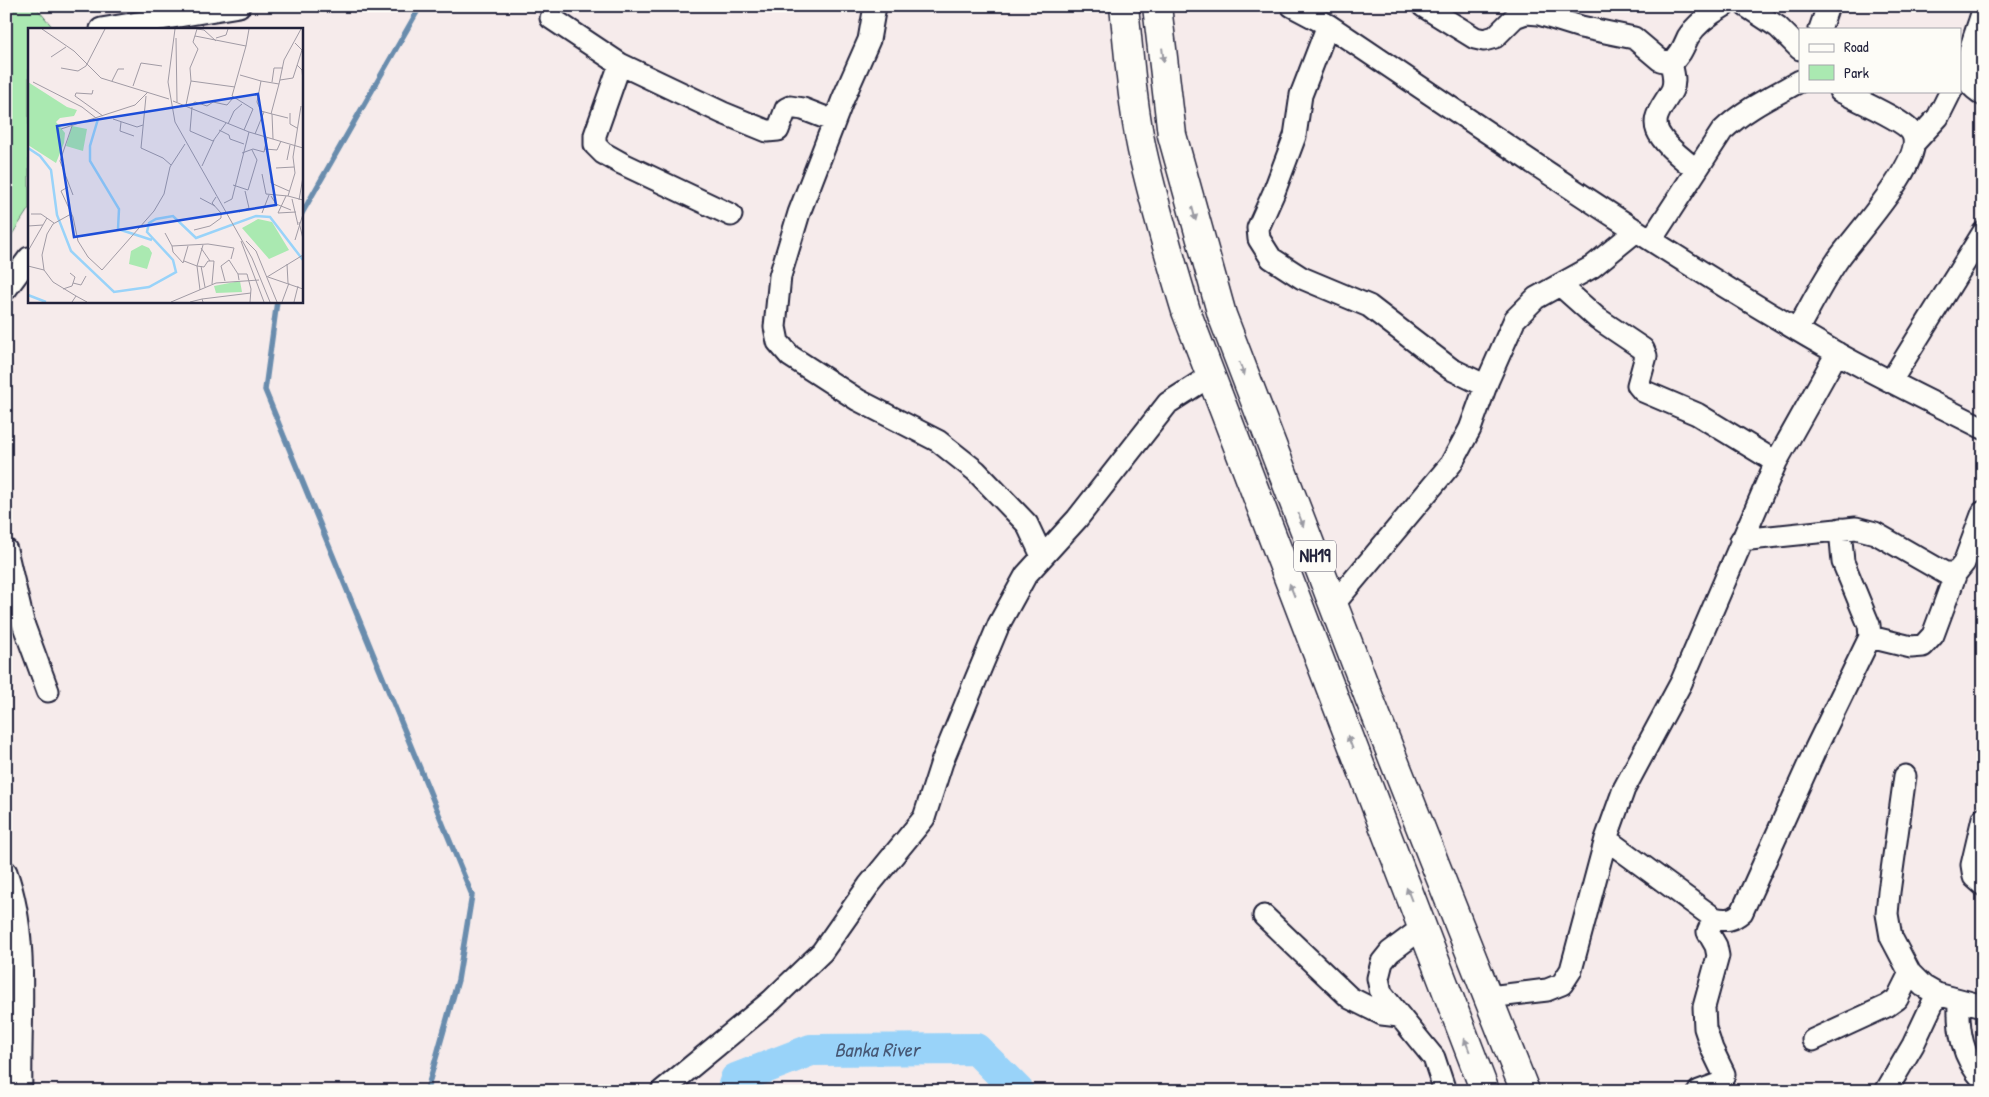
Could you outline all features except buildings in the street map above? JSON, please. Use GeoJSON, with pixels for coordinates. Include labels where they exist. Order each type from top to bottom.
{"type":"FeatureCollection","features":[{"type":"Feature","properties":{"kind":"highway","name":"NH19"},"geometry":{"type":"LineString","coordinates":[[1124,6],[1130,69],[1142,148],[1163,234],[1184,303],[1210,376],[1485,1091]]}},
{"type":"Feature","properties":{"kind":"highway","name":"NH19"},"geometry":{"type":"LineString","coordinates":[[1157,6],[1172,135],[1222,315],[1333,605],[1526,1091]]}},
{"type":"Feature","properties":{"kind":"street"},"geometry":{"type":"LineString","coordinates":[[111,28],[142,25],[239,6]]}},
{"type":"Feature","properties":{"kind":"street"},"geometry":{"type":"LineString","coordinates":[[875,6],[869,40],[834,121],[799,213],[780,276],[775,327],[778,342],[790,356],[805,366],[858,400],[938,442],[976,471],[1028,524],[1042,556]]}},
{"type":"Feature","properties":{"kind":"street"},"geometry":{"type":"LineString","coordinates":[[1423,6],[1475,38],[1484,40],[1495,37],[1515,18],[1526,13],[1539,14],[1581,27],[1634,38],[1660,60],[1671,63]]}},
{"type":"Feature","properties":{"kind":"street"},"geometry":{"type":"LineString","coordinates":[[1671,63],[1679,57],[1689,36],[1699,23],[1724,6]]}},
{"type":"Feature","properties":{"kind":"street"},"geometry":{"type":"LineString","coordinates":[[1746,6],[1778,27],[1799,48]]}},
{"type":"Feature","properties":{"kind":"street"},"geometry":{"type":"LineString","coordinates":[[1820,28],[1828,6]]}},
{"type":"Feature","properties":{"kind":"street"},"geometry":{"type":"LineString","coordinates":[[1303,8],[1644,236],[1796,330],[1983,428]]}},
{"type":"Feature","properties":{"kind":"street"},"geometry":{"type":"LineString","coordinates":[[1983,10],[1963,76],[1983,95]]}},
{"type":"Feature","properties":{"kind":"street"},"geometry":{"type":"LineString","coordinates":[[550,18],[620,64],[723,114],[767,131],[778,130],[786,109],[790,107],[803,109],[834,121]]}},
{"type":"Feature","properties":{"kind":"street"},"geometry":{"type":"LineString","coordinates":[[1328,25],[1301,95],[1295,136],[1258,228],[1258,240],[1271,258],[1302,278],[1369,306],[1451,369],[1477,384],[1482,384],[1488,380]]}},
{"type":"Feature","properties":{"kind":"street"},"geometry":{"type":"LineString","coordinates":[[1671,63],[1674,74],[1673,88],[1657,113],[1656,122],[1661,138],[1696,170]]}},
{"type":"Feature","properties":{"kind":"street"},"geometry":{"type":"LineString","coordinates":[[620,64],[594,135],[595,145],[603,153],[621,163],[732,215]]}},
{"type":"Feature","properties":{"kind":"street"},"geometry":{"type":"LineString","coordinates":[[1333,605],[1451,464],[1470,429],[1488,380],[1515,320],[1536,298],[1644,236],[1696,170],[1722,131],[1735,118],[1799,82]]}},
{"type":"Feature","properties":{"kind":"street"},"geometry":{"type":"LineString","coordinates":[[1842,92],[1900,123],[1912,132],[1915,142]]}},
{"type":"Feature","properties":{"kind":"street"},"geometry":{"type":"LineString","coordinates":[[1796,330],[1837,260],[1900,176],[1909,161],[1915,142],[1938,118],[1951,92]]}},
{"type":"Feature","properties":{"kind":"street"},"geometry":{"type":"LineString","coordinates":[[1891,381],[1983,234]]}},
{"type":"Feature","properties":{"kind":"street"},"geometry":{"type":"LineString","coordinates":[[6,289],[28,259]]}},
{"type":"Feature","properties":{"kind":"street"},"geometry":{"type":"LineString","coordinates":[[1560,285],[1596,318],[1643,349],[1646,356],[1638,378],[1638,385],[1643,391],[1697,414],[1776,462]]}},
{"type":"Feature","properties":{"kind":"street"},"geometry":{"type":"LineString","coordinates":[[1489,997],[1547,990],[1562,984],[1571,970],[1606,839],[1624,789],[1681,683],[1776,462],[1837,353]]}},
{"type":"Feature","properties":{"kind":"street"},"geometry":{"type":"LineString","coordinates":[[662,1091],[771,1001],[822,952],[869,885],[924,818],[942,762],[999,624],[1026,575],[1077,519],[1168,403],[1210,376]]}},
{"type":"Feature","properties":{"kind":"street"},"geometry":{"type":"LineString","coordinates":[[1870,636],[1911,647],[1923,646],[1933,635],[1956,573],[1976,550],[1983,512]]}},
{"type":"Feature","properties":{"kind":"street"},"geometry":{"type":"LineString","coordinates":[[1741,540],[1856,528],[1875,533],[1945,573],[1956,573]]}},
{"type":"Feature","properties":{"kind":"street"},"geometry":{"type":"LineString","coordinates":[[1606,839],[1714,918],[1724,920],[1735,918],[1742,912],[1816,748],[1870,636],[1869,625],[1843,562],[1840,529]]}},
{"type":"Feature","properties":{"kind":"street"},"geometry":{"type":"LineString","coordinates":[[6,550],[12,607],[48,691]]}},
{"type":"Feature","properties":{"kind":"street"},"geometry":{"type":"LineString","coordinates":[[1905,776],[1887,914],[1891,937],[1910,973],[1923,986],[1937,994],[1959,1002],[1983,1006]]}},
{"type":"Feature","properties":{"kind":"street"},"geometry":{"type":"LineString","coordinates":[[1983,818],[1972,865],[1974,876],[1983,885]]}},
{"type":"Feature","properties":{"kind":"street"},"geometry":{"type":"LineString","coordinates":[[6,872],[14,895],[19,936],[21,1091]]}},
{"type":"Feature","properties":{"kind":"street"},"geometry":{"type":"LineString","coordinates":[[1264,916],[1350,998],[1382,1014],[1398,1016]]}},
{"type":"Feature","properties":{"kind":"street"},"geometry":{"type":"LineString","coordinates":[[1699,1091],[1721,1083],[1724,1074],[1712,1049],[1705,1028],[1704,1007],[1718,956],[1716,946],[1708,932],[1714,918]]}},
{"type":"Feature","properties":{"kind":"street"},"geometry":{"type":"LineString","coordinates":[[1422,928],[1390,952],[1382,962],[1378,978],[1381,993],[1434,1058],[1445,1091]]}},
{"type":"Feature","properties":{"kind":"street"},"geometry":{"type":"LineString","coordinates":[[1813,1040],[1887,1006],[1897,999],[1910,973]]}},
{"type":"Feature","properties":{"kind":"street"},"geometry":{"type":"LineString","coordinates":[[1886,1091],[1913,1045],[1937,994]]}},
{"type":"Feature","properties":{"kind":"street"},"geometry":{"type":"LineString","coordinates":[[1959,1002],[1958,1027],[1964,1051],[1975,1072],[1983,1080]]}},
{"type":"Feature","properties":{"kind":"green space"},"geometry":{"type":"Polygon","coordinates":[[[6,6],[35,6],[53,28],[28,28],[28,210],[6,244],[6,6]]]}},
{"type":"Feature","properties":{"kind":"waterway"},"geometry":{"type":"LineString","coordinates":[[302,213],[417,12],[414,6]]}},
{"type":"Feature","properties":{"kind":"waterway"},"geometry":{"type":"LineString","coordinates":[[277,302],[265,390],[472,895],[458,980],[427,1090],[430,1091]]}},
{"type":"Feature","properties":{"kind":"waterway","name":"Banka River"},"geometry":{"type":"LineString","coordinates":[[732,1091],[736,1079],[811,1050],[976,1049],[1018,1091]]}}]}
